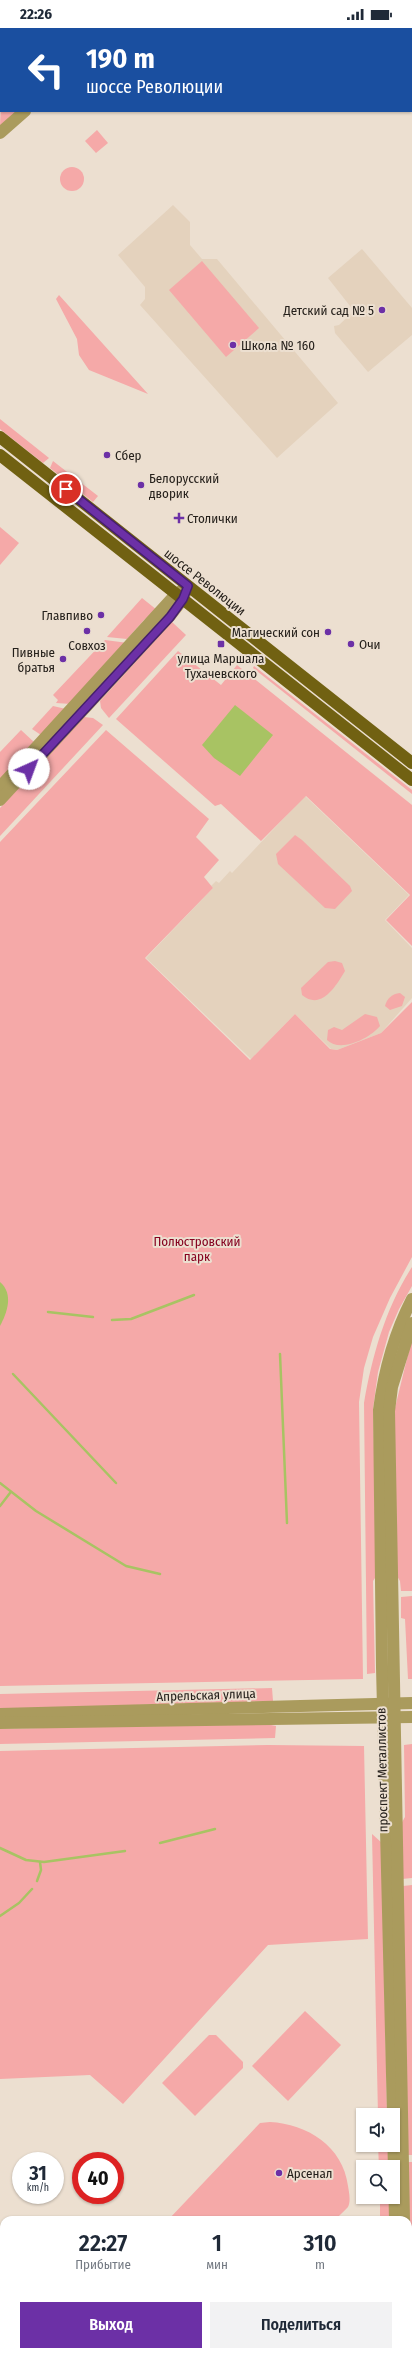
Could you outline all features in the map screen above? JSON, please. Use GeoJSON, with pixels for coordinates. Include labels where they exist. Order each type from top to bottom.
{"type":"FeatureCollection","features":[{"type":"Feature","properties":{"kind":"main road","name":"шоссе Революции"},"geometry":{"type":"LineString","coordinates":[[0,437],[412,764]]}},
{"type":"Feature","properties":{"kind":"main road","name":"шоссе Революции"},"geometry":{"type":"LineString","coordinates":[[0,455],[412,780]]}},
{"type":"Feature","properties":{"kind":"street"},"geometry":{"type":"LineString","coordinates":[[0,133],[24,112]]}},
{"type":"Feature","properties":{"kind":"street"},"geometry":{"type":"LineString","coordinates":[[0,800],[188,586]]}},
{"type":"Feature","properties":{"kind":"street"},"geometry":{"type":"LineString","coordinates":[[0,787],[180,596]]}},
{"type":"Feature","properties":{"kind":"street","name":"проспект Металлистов"},"geometry":{"type":"LineString","coordinates":[[393,2108],[383,1717],[379,1410],[388,1361],[396,1334],[412,1299]]}},
{"type":"Feature","properties":{"kind":"street","name":"проспект Металлистов"},"geometry":{"type":"LineString","coordinates":[[404,2216],[396,1717],[389,1412],[392,1387],[412,1323]]}},
{"type":"Feature","properties":{"kind":"street","name":"Апрельская улица"},"geometry":{"type":"LineString","coordinates":[[0,1714],[412,1703]]}},
{"type":"Feature","properties":{"kind":"street","name":"Апрельская улица"},"geometry":{"type":"LineString","coordinates":[[0,1723],[412,1717]]}},
{"type":"Feature","properties":{"kind":"street"},"geometry":{"type":"LineString","coordinates":[[394,2152],[395,2216]]}},
{"type":"Feature","properties":{"kind":"shaded area","name":"Школа № 160"},"geometry":{"type":"Polygon","coordinates":[[[173,205],[190,222],[190,245],[202,259],[217,259],[338,403],[277,458],[140,305],[145,299],[145,287],[118,255],[173,205]]]}},
{"type":"Feature","properties":{"kind":"shaded area","name":"Детский сад № 5"},"geometry":{"type":"Polygon","coordinates":[[[362,249],[412,308],[412,335],[368,372],[335,333],[334,326],[339,325],[354,311],[328,278],[362,249]]]}},
{"type":"Feature","properties":{"kind":"shaded area"},"geometry":{"type":"Polygon","coordinates":[[[235,705],[273,735],[240,776],[214,758],[202,745],[235,705]]]}},
{"type":"Feature","properties":{"kind":"shaded area"},"geometry":{"type":"Polygon","coordinates":[[[305,796],[409,895],[385,920],[412,948],[412,998],[381,1033],[337,1050],[331,1049],[295,1014],[251,1059],[146,958],[213,888],[211,886],[216,881],[219,883],[230,871],[232,873],[305,796]]]}},
{"type":"Feature","properties":{"kind":"shaded area"},"geometry":{"type":"Polygon","coordinates":[[[0,1282],[7,1292],[8,1304],[0,1326],[0,1282]]]}},
{"type":"Feature","properties":{"kind":"green space"},"geometry":{"type":"Polygon","coordinates":[[[1,112],[16,112],[0,126],[1,112]]]}},
{"type":"Feature","properties":{"kind":"green space"},"geometry":{"type":"Polygon","coordinates":[[[97,130],[108,143],[96,153],[85,141],[97,130]]]}},
{"type":"Feature","properties":{"kind":"green space"},"geometry":{"type":"Polygon","coordinates":[[[72,167],[80,171],[84,179],[80,187],[72,191],[64,187],[60,179],[64,171],[72,167]]]}},
{"type":"Feature","properties":{"kind":"green space"},"geometry":{"type":"Polygon","coordinates":[[[202,261],[259,328],[226,357],[169,290],[202,261]]]}},
{"type":"Feature","properties":{"kind":"green space"},"geometry":{"type":"Polygon","coordinates":[[[59,295],[148,394],[89,370],[79,355],[77,339],[56,299],[59,295]]]}},
{"type":"Feature","properties":{"kind":"green space"},"geometry":{"type":"Polygon","coordinates":[[[0,419],[49,458],[43,463],[0,429],[0,419]]]}},
{"type":"Feature","properties":{"kind":"green space"},"geometry":{"type":"Polygon","coordinates":[[[53,461],[98,496],[93,502],[50,468],[53,461]]]}},
{"type":"Feature","properties":{"kind":"green space"},"geometry":{"type":"Polygon","coordinates":[[[0,527],[19,543],[0,565],[0,527]]]}},
{"type":"Feature","properties":{"kind":"green space"},"geometry":{"type":"Polygon","coordinates":[[[142,598],[157,610],[144,620],[127,639],[107,637],[142,598]]]}},
{"type":"Feature","properties":{"kind":"green space"},"geometry":{"type":"Polygon","coordinates":[[[172,622],[186,635],[109,718],[101,708],[100,701],[172,622]]]}},
{"type":"Feature","properties":{"kind":"green space"},"geometry":{"type":"Polygon","coordinates":[[[105,640],[128,643],[71,704],[56,703],[58,700],[53,695],[105,640]]]}},
{"type":"Feature","properties":{"kind":"green space"},"geometry":{"type":"Polygon","coordinates":[[[178,651],[221,685],[237,665],[412,805],[412,946],[386,920],[410,895],[306,796],[261,841],[221,804],[215,806],[116,719],[178,651]]]}},
{"type":"Feature","properties":{"kind":"green space"},"geometry":{"type":"Polygon","coordinates":[[[254,666],[412,790],[412,794],[253,668],[254,666]]]}},
{"type":"Feature","properties":{"kind":"green space"},"geometry":{"type":"Polygon","coordinates":[[[53,706],[66,709],[41,735],[32,729],[53,706]]]}},
{"type":"Feature","properties":{"kind":"green space"},"geometry":{"type":"Polygon","coordinates":[[[84,717],[93,718],[103,725],[0,836],[0,808],[84,717]]]}},
{"type":"Feature","properties":{"kind":"green space"},"geometry":{"type":"Polygon","coordinates":[[[21,730],[35,743],[0,780],[0,752],[21,730]]]}},
{"type":"Feature","properties":{"kind":"green space","name":"Полюстровский парк"},"geometry":{"type":"Polygon","coordinates":[[[106,730],[209,819],[196,837],[219,860],[204,877],[213,888],[145,958],[250,1060],[295,1014],[330,1049],[337,1050],[381,1033],[412,1002],[412,1257],[390,1298],[373,1337],[364,1368],[359,1402],[363,1679],[0,1686],[0,842],[106,730]]]}},
{"type":"Feature","properties":{"kind":"green space"},"geometry":{"type":"Polygon","coordinates":[[[295,835],[350,886],[352,891],[335,909],[325,908],[278,864],[276,854],[295,835]]]}},
{"type":"Feature","properties":{"kind":"green space"},"geometry":{"type":"Polygon","coordinates":[[[335,961],[342,963],[345,971],[327,995],[315,1000],[309,999],[302,995],[301,988],[328,962],[335,961]]]}},
{"type":"Feature","properties":{"kind":"green space"},"geometry":{"type":"Polygon","coordinates":[[[400,993],[405,997],[402,1006],[390,1010],[385,1006],[390,997],[400,993]]]}},
{"type":"Feature","properties":{"kind":"green space"},"geometry":{"type":"Polygon","coordinates":[[[365,1014],[377,1017],[380,1026],[369,1036],[347,1045],[333,1044],[327,1040],[328,1030],[334,1027],[342,1030],[365,1014]]]}},
{"type":"Feature","properties":{"kind":"green space"},"geometry":{"type":"Polygon","coordinates":[[[412,1267],[412,1286],[399,1309],[389,1332],[378,1372],[373,1409],[377,1575],[373,1581],[375,1673],[367,1674],[364,1403],[371,1368],[387,1315],[412,1267]]]}},
{"type":"Feature","properties":{"kind":"green space"},"geometry":{"type":"Polygon","coordinates":[[[412,1338],[412,1591],[401,1591],[400,1581],[397,1576],[394,1412],[412,1338]]]}},
{"type":"Feature","properties":{"kind":"green space"},"geometry":{"type":"Polygon","coordinates":[[[412,1596],[412,1679],[408,1679],[405,1619],[401,1618],[401,1597],[412,1596]]]}},
{"type":"Feature","properties":{"kind":"green space"},"geometry":{"type":"Polygon","coordinates":[[[272,1688],[273,1701],[0,1709],[0,1694],[272,1688]]]}},
{"type":"Feature","properties":{"kind":"green space"},"geometry":{"type":"Polygon","coordinates":[[[261,1723],[276,1726],[275,1738],[0,1744],[0,1729],[261,1723]]]}},
{"type":"Feature","properties":{"kind":"green space"},"geometry":{"type":"Polygon","coordinates":[[[412,1744],[412,1878],[402,1879],[401,1824],[405,1817],[404,1745],[412,1744]]]}},
{"type":"Feature","properties":{"kind":"green space"},"geometry":{"type":"Polygon","coordinates":[[[268,1745],[364,1746],[368,1939],[268,1945],[123,2104],[90,2075],[0,2079],[0,1751],[268,1745]]]}},
{"type":"Feature","properties":{"kind":"green space"},"geometry":{"type":"Polygon","coordinates":[[[372,1834],[382,1843],[387,2108],[378,2108],[372,1834]]]}},
{"type":"Feature","properties":{"kind":"green space"},"geometry":{"type":"Polygon","coordinates":[[[412,1885],[412,2155],[408,2155],[403,1886],[412,1885]]]}},
{"type":"Feature","properties":{"kind":"green space"},"geometry":{"type":"Polygon","coordinates":[[[305,2011],[341,2045],[288,2101],[252,2066],[305,2011]]]}},
{"type":"Feature","properties":{"kind":"green space"},"geometry":{"type":"Polygon","coordinates":[[[209,2035],[216,2035],[243,2062],[243,2068],[195,2116],[162,2083],[209,2035]]]}},
{"type":"Feature","properties":{"kind":"green space","name":"Арсенал"},"geometry":{"type":"Polygon","coordinates":[[[270,2122],[297,2127],[321,2140],[331,2149],[339,2159],[345,2172],[350,2196],[348,2207],[339,2216],[172,2216],[260,2123],[270,2122]]]}},
{"type":"Feature","properties":{"kind":"green space"},"geometry":{"type":"Polygon","coordinates":[[[378,2152],[388,2152],[388,2160],[379,2160],[378,2152]]]}},
{"type":"Feature","properties":{"kind":"green space"},"geometry":{"type":"Polygon","coordinates":[[[408,2162],[412,2162],[412,2216],[409,2216],[408,2162]]]}},
{"type":"Feature","properties":{"kind":"green space"},"geometry":{"type":"Polygon","coordinates":[[[380,2204],[389,2204],[390,2216],[380,2216],[380,2204]]]}},
{"type":"Feature","properties":{"kind":"waterway"},"geometry":{"type":"LineString","coordinates":[[112,1320],[131,1319],[194,1295]]}},
{"type":"Feature","properties":{"kind":"waterway"},"geometry":{"type":"LineString","coordinates":[[48,1312],[93,1317]]}},
{"type":"Feature","properties":{"kind":"waterway"},"geometry":{"type":"LineString","coordinates":[[280,1354],[287,1523]]}},
{"type":"Feature","properties":{"kind":"waterway"},"geometry":{"type":"LineString","coordinates":[[13,1374],[116,1483]]}},
{"type":"Feature","properties":{"kind":"waterway"},"geometry":{"type":"LineString","coordinates":[[0,1483],[36,1511],[126,1566],[160,1574]]}},
{"type":"Feature","properties":{"kind":"waterway"},"geometry":{"type":"LineString","coordinates":[[0,1506],[10,1493]]}},
{"type":"Feature","properties":{"kind":"waterway"},"geometry":{"type":"LineString","coordinates":[[160,1843],[215,1829]]}},
{"type":"Feature","properties":{"kind":"waterway"},"geometry":{"type":"LineString","coordinates":[[0,1848],[26,1860],[44,1862],[125,1851]]}},
{"type":"Feature","properties":{"kind":"waterway"},"geometry":{"type":"LineString","coordinates":[[37,1881],[41,1870],[40,1862]]}},
{"type":"Feature","properties":{"kind":"waterway"},"geometry":{"type":"LineString","coordinates":[[0,1916],[19,1903],[32,1889]]}},
{"type":"Feature","properties":{"kind":"place","name":"Детский сад № 5"},"geometry":{"type":"Point","coordinates":[382,310]}},
{"type":"Feature","properties":{"kind":"place","name":"Школа № 160"},"geometry":{"type":"Point","coordinates":[233,345]}},
{"type":"Feature","properties":{"kind":"place","name":"Сбер"},"geometry":{"type":"Point","coordinates":[107,455]}},
{"type":"Feature","properties":{"kind":"place","name":"Белорусский дворик"},"geometry":{"type":"Point","coordinates":[141,485]}},
{"type":"Feature","properties":{"kind":"place","name":"Столички"},"geometry":{"type":"Point","coordinates":[179,518]}},
{"type":"Feature","properties":{"kind":"place","name":"Главпиво"},"geometry":{"type":"Point","coordinates":[101,615]}},
{"type":"Feature","properties":{"kind":"place","name":"Совхоз"},"geometry":{"type":"Point","coordinates":[87,631]}},
{"type":"Feature","properties":{"kind":"place","name":"Магический сон"},"geometry":{"type":"Point","coordinates":[328,632]}},
{"type":"Feature","properties":{"kind":"place","name":"улица Маршала Тухачевского"},"geometry":{"type":"Point","coordinates":[221,644]}},
{"type":"Feature","properties":{"kind":"place","name":"Очи"},"geometry":{"type":"Point","coordinates":[351,644]}},
{"type":"Feature","properties":{"kind":"place","name":"Пивные братья"},"geometry":{"type":"Point","coordinates":[63,659]}},
{"type":"Feature","properties":{"kind":"place","name":"Арсенал"},"geometry":{"type":"Point","coordinates":[279,2173]}},
{"type":"Feature","properties":{"kind":"route"},"geometry":{"type":"LineString","coordinates":[[29,769],[170,617],[183,599],[188,586],[66,489]]}}]}
